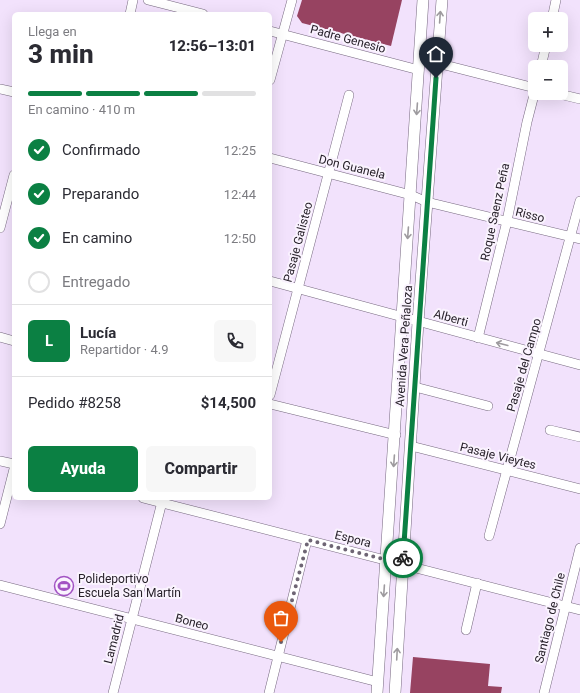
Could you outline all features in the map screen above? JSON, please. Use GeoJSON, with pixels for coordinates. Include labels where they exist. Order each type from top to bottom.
{"type":"FeatureCollection","features":[{"type":"Feature","properties":{"kind":"main road","name":"Avenida Vera Peñaloza"},"geometry":{"type":"LineString","coordinates":[[378,687],[396,435],[402,316],[423,0]]}},
{"type":"Feature","properties":{"kind":"main road","name":"Avenida Vera Peñaloza"},"geometry":{"type":"LineString","coordinates":[[395,693],[418,322],[442,0]]}},
{"type":"Feature","properties":{"kind":"street"},"geometry":{"type":"LineString","coordinates":[[131,12],[134,0]]}},
{"type":"Feature","properties":{"kind":"street"},"geometry":{"type":"LineString","coordinates":[[148,0],[195,12]]}},
{"type":"Feature","properties":{"kind":"street"},"geometry":{"type":"LineString","coordinates":[[272,72],[292,0]]}},
{"type":"Feature","properties":{"kind":"street"},"geometry":{"type":"LineString","coordinates":[[553,12],[556,0]]}},
{"type":"Feature","properties":{"kind":"street","name":"Padre Genesio"},"geometry":{"type":"LineString","coordinates":[[272,32],[419,70]]}},
{"type":"Feature","properties":{"kind":"street"},"geometry":{"type":"LineString","coordinates":[[437,63],[528,87]]}},
{"type":"Feature","properties":{"kind":"street"},"geometry":{"type":"LineString","coordinates":[[0,89],[12,92]]}},
{"type":"Feature","properties":{"kind":"street","name":"Pasaje Galisteo"},"geometry":{"type":"LineString","coordinates":[[272,388],[349,95]]}},
{"type":"Feature","properties":{"kind":"street"},"geometry":{"type":"LineString","coordinates":[[568,96],[580,99]]}},
{"type":"Feature","properties":{"kind":"street","name":"Roque Saenz Peña"},"geometry":{"type":"LineString","coordinates":[[478,338],[507,221],[532,100]]}},
{"type":"Feature","properties":{"kind":"street","name":"Don Guanela"},"geometry":{"type":"LineString","coordinates":[[272,159],[411,195],[427,202]]}},
{"type":"Feature","properties":{"kind":"street"},"geometry":{"type":"LineString","coordinates":[[0,228],[2,212],[12,181]]}},
{"type":"Feature","properties":{"kind":"street","name":"Pasaje del Campo"},"geometry":{"type":"LineString","coordinates":[[489,536],[506,470],[576,238],[580,201]]}},
{"type":"Feature","properties":{"kind":"street","name":"Risso"},"geometry":{"type":"LineString","coordinates":[[427,202],[576,238]]}},
{"type":"Feature","properties":{"kind":"street"},"geometry":{"type":"LineString","coordinates":[[2,212],[12,214]]}},
{"type":"Feature","properties":{"kind":"street","name":"Alberti"},"geometry":{"type":"LineString","coordinates":[[272,281],[402,316],[418,322],[580,364]]}},
{"type":"Feature","properties":{"kind":"street"},"geometry":{"type":"LineString","coordinates":[[0,338],[12,341]]}},
{"type":"Feature","properties":{"kind":"street"},"geometry":{"type":"LineString","coordinates":[[415,387],[488,406]]}},
{"type":"Feature","properties":{"kind":"street"},"geometry":{"type":"LineString","coordinates":[[272,404],[396,435]]}},
{"type":"Feature","properties":{"kind":"street"},"geometry":{"type":"LineString","coordinates":[[550,430],[580,437]]}},
{"type":"Feature","properties":{"kind":"street","name":"Pasaje Vieytes"},"geometry":{"type":"LineString","coordinates":[[411,446],[580,489]]}},
{"type":"Feature","properties":{"kind":"street"},"geometry":{"type":"LineString","coordinates":[[0,461],[12,464]]}},
{"type":"Feature","properties":{"kind":"street"},"geometry":{"type":"LineString","coordinates":[[0,524],[12,477]]}},
{"type":"Feature","properties":{"kind":"street","name":"Espora"},"geometry":{"type":"LineString","coordinates":[[162,500],[308,540],[580,610]]}},
{"type":"Feature","properties":{"kind":"street","name":"Lamadrid"},"geometry":{"type":"LineString","coordinates":[[113,693],[162,500]]}},
{"type":"Feature","properties":{"kind":"street"},"geometry":{"type":"LineString","coordinates":[[269,693],[308,540]]}},
{"type":"Feature","properties":{"kind":"street","name":"Santiago de Chile"},"geometry":{"type":"LineString","coordinates":[[544,693],[580,548]]}},
{"type":"Feature","properties":{"kind":"street"},"geometry":{"type":"LineString","coordinates":[[466,630],[477,583]]}},
{"type":"Feature","properties":{"kind":"street","name":"Boneo"},"geometry":{"type":"LineString","coordinates":[[0,585],[278,657],[378,687]]}},
{"type":"Feature","properties":{"kind":"building"},"geometry":{"type":"Polygon","coordinates":[[[302,0],[402,0],[391,46],[302,23],[297,16],[302,0]]]}},
{"type":"Feature","properties":{"kind":"building"},"geometry":{"type":"Polygon","coordinates":[[[413,657],[490,664],[488,686],[502,687],[501,693],[410,693],[413,657]]]}},
{"type":"Feature","properties":{"kind":"way so far"},"geometry":{"type":"LineString","coordinates":[[281,642],[308,540],[403,564],[403,558]]}},
{"type":"Feature","properties":{"kind":"place","name":"Polideportivo Escuela San Martín"},"geometry":{"type":"Point","coordinates":[64,586]}},
{"type":"Feature","properties":{"kind":"route"},"geometry":{"type":"LineString","coordinates":[[403,558],[418,322],[436,78]]}}]}
